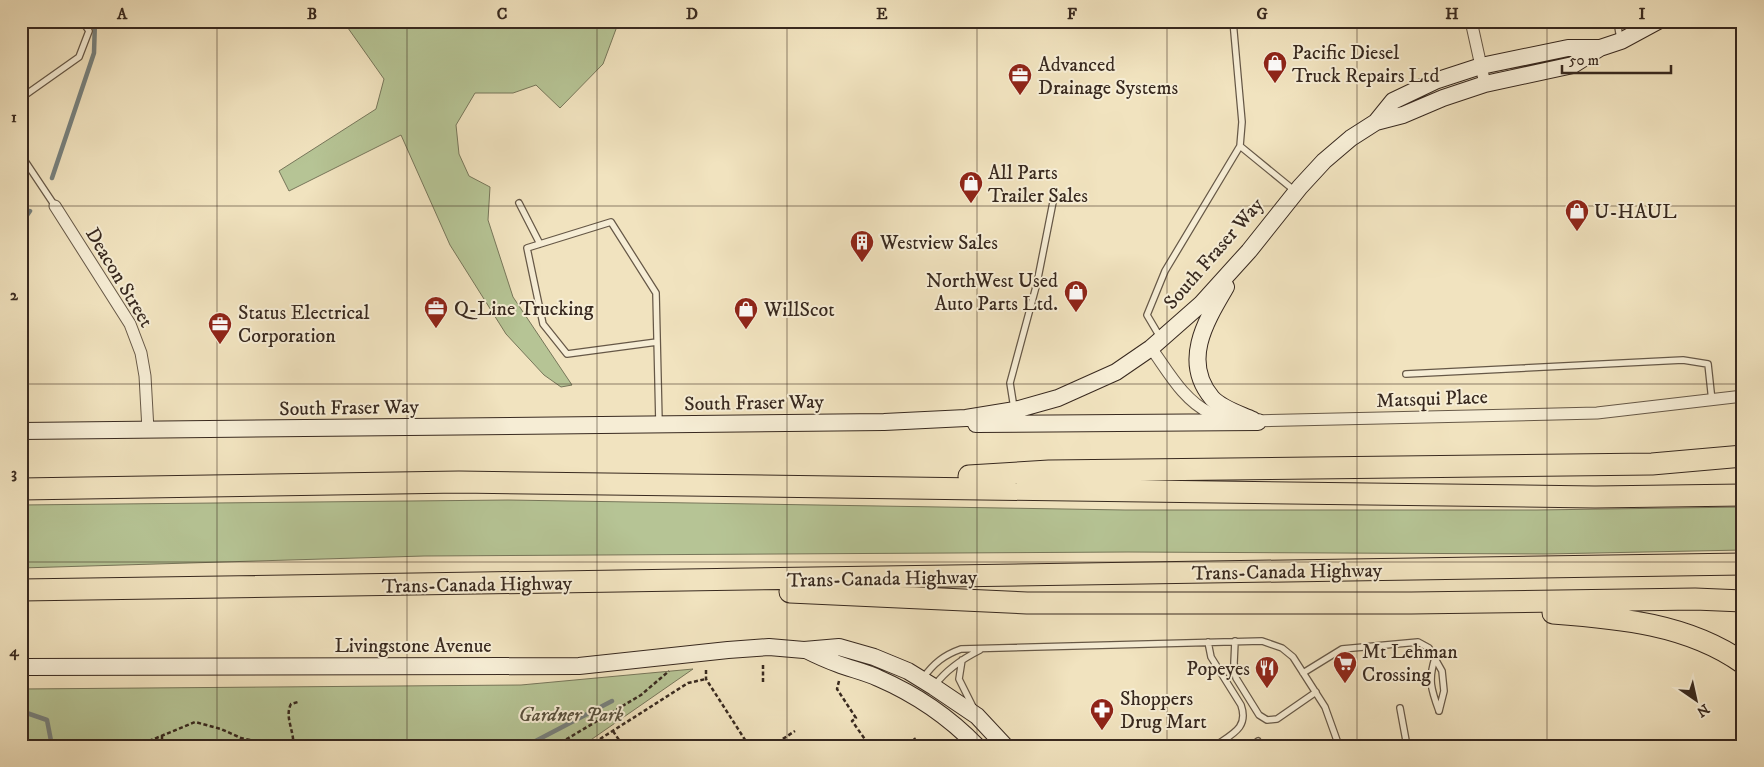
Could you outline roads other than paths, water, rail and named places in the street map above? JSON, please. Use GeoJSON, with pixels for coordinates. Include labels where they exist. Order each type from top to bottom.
{"type":"FeatureCollection","features":[{"type":"Feature","properties":{"kind":"highway"},"geometry":{"type":"LineString","coordinates":[[819,487],[1050,470],[1652,464],[1743,456]]}},
{"type":"Feature","properties":{"kind":"highway"},"geometry":{"type":"LineString","coordinates":[[21,489],[459,482],[1595,497],[1743,495]]}},
{"type":"Feature","properties":{"kind":"highway","name":"Trans-Canada Highway"},"geometry":{"type":"LineString","coordinates":[[21,590],[1743,564]]}},
{"type":"Feature","properties":{"kind":"highway"},"geometry":{"type":"LineString","coordinates":[[592,582],[1027,604],[1411,603],[1694,599],[1743,602]]}},
{"type":"Feature","properties":{"kind":"highway"},"geometry":{"type":"LineString","coordinates":[[1411,603],[1571,614],[1646,624],[1673,629],[1712,644],[1743,663]]}},
{"type":"Feature","properties":{"kind":"street"},"geometry":{"type":"LineString","coordinates":[[1471,21],[1485,84]]}},
{"type":"Feature","properties":{"kind":"street","name":"South Fraser Way"},"geometry":{"type":"LineString","coordinates":[[21,431],[884,422],[966,418],[1015,410],[1058,398],[1098,381],[1116,372],[1157,344],[1202,304],[1249,251],[1295,191],[1324,161],[1351,138],[1376,122],[1403,115],[1443,98],[1485,84],[1572,65],[1600,48],[1620,41],[1658,21]]}},
{"type":"Feature","properties":{"kind":"street","name":"South Fraser Way"},"geometry":{"type":"LineString","coordinates":[[1376,122],[1393,101],[1435,81],[1481,66],[1568,48],[1600,48]]}},
{"type":"Feature","properties":{"kind":"street","name":"Deacon Street"},"geometry":{"type":"LineString","coordinates":[[55,206],[130,324],[141,353],[145,376],[148,430]]}},
{"type":"Feature","properties":{"kind":"street"},"geometry":{"type":"LineString","coordinates":[[1249,251],[1214,308],[1199,343],[1196,360],[1203,381],[1213,398],[1222,406],[1258,422]]}},
{"type":"Feature","properties":{"kind":"street","name":"Matsqui Place"},"geometry":{"type":"LineString","coordinates":[[1157,344],[1182,390],[1194,404],[1212,414],[1258,422],[1597,413],[1743,396]]}},
{"type":"Feature","properties":{"kind":"street"},"geometry":{"type":"LineString","coordinates":[[884,422],[960,425],[1258,422]]}},
{"type":"Feature","properties":{"kind":"street","name":"Livingstone Avenue"},"geometry":{"type":"LineString","coordinates":[[21,667],[579,666],[769,647],[804,650],[839,647],[874,657],[908,671],[977,716],[1005,746]]}},
{"type":"Feature","properties":{"kind":"street","name":"Livingstone Avenue"},"geometry":{"type":"LineString","coordinates":[[804,650],[836,664],[876,677],[918,700],[962,731],[977,746]]}},
{"type":"Feature","properties":{"kind":"street"},"geometry":{"type":"LineString","coordinates":[[918,700],[928,683]]}},
{"type":"Feature","properties":{"kind":"lane"},"geometry":{"type":"LineString","coordinates":[[21,98],[79,57],[89,31],[82,21]]}},
{"type":"Feature","properties":{"kind":"lane"},"geometry":{"type":"LineString","coordinates":[[1157,344],[1147,315],[1164,270],[1240,146],[1242,122],[1233,21]]}},
{"type":"Feature","properties":{"kind":"lane"},"geometry":{"type":"LineString","coordinates":[[1617,21],[1620,41]]}},
{"type":"Feature","properties":{"kind":"lane"},"geometry":{"type":"LineString","coordinates":[[1240,146],[1295,191]]}},
{"type":"Feature","properties":{"kind":"lane"},"geometry":{"type":"LineString","coordinates":[[21,155],[55,206]]}},
{"type":"Feature","properties":{"kind":"lane"},"geometry":{"type":"LineString","coordinates":[[1015,410],[1010,383],[1037,283],[1055,192]]}},
{"type":"Feature","properties":{"kind":"lane"},"geometry":{"type":"LineString","coordinates":[[519,204],[540,244]]}},
{"type":"Feature","properties":{"kind":"lane"},"geometry":{"type":"LineString","coordinates":[[657,342],[567,354],[543,324],[527,248],[611,222],[656,293],[659,425]]}},
{"type":"Feature","properties":{"kind":"lane"},"geometry":{"type":"LineString","coordinates":[[1743,251],[1740,253],[1743,257]]}},
{"type":"Feature","properties":{"kind":"lane"},"geometry":{"type":"LineString","coordinates":[[1406,374],[1683,360],[1708,364],[1712,400]]}},
{"type":"Feature","properties":{"kind":"lane"},"geometry":{"type":"LineString","coordinates":[[1235,641],[1234,663],[1236,678],[1259,715],[1267,720],[1277,719],[1316,692]]}},
{"type":"Feature","properties":{"kind":"lane"},"geometry":{"type":"LineString","coordinates":[[928,683],[932,665],[948,653],[961,649],[1262,641],[1282,648],[1293,657],[1329,716],[1339,746]]}},
{"type":"Feature","properties":{"kind":"lane"},"geometry":{"type":"LineString","coordinates":[[1208,642],[1211,657],[1241,705],[1244,714],[1243,724],[1237,731],[1215,746]]}},
{"type":"Feature","properties":{"kind":"lane"},"geometry":{"type":"LineString","coordinates":[[1303,673],[1342,649],[1418,642],[1429,648],[1435,658],[1442,671],[1444,691],[1439,711],[1432,692],[1430,674],[1435,658]]}},
{"type":"Feature","properties":{"kind":"lane"},"geometry":{"type":"LineString","coordinates":[[928,683],[982,649]]}},
{"type":"Feature","properties":{"kind":"lane"},"geometry":{"type":"LineString","coordinates":[[962,660],[959,679],[977,716]]}},
{"type":"Feature","properties":{"kind":"lane"},"geometry":{"type":"LineString","coordinates":[[1400,708],[1407,746]]}},
{"type":"Feature","properties":{"kind":"waterway"},"geometry":{"type":"LineString","coordinates":[[52,178],[94,53],[95,21]]}},
{"type":"Feature","properties":{"kind":"waterway"},"geometry":{"type":"LineString","coordinates":[[21,224],[30,211]]}},
{"type":"Feature","properties":{"kind":"waterway"},"geometry":{"type":"LineString","coordinates":[[526,746],[612,701]]}},
{"type":"Feature","properties":{"kind":"waterway"},"geometry":{"type":"LineString","coordinates":[[21,711],[47,720],[52,746]]}},
{"type":"Feature","properties":{"kind":"place","name":"Pacific Diesel Truck Repairs Ltd"},"geometry":{"type":"Point","coordinates":[1275,84]}},
{"type":"Feature","properties":{"kind":"place","name":"Advanced Drainage Systems"},"geometry":{"type":"Point","coordinates":[1020,96]}},
{"type":"Feature","properties":{"kind":"place","name":"All Parts Trailer Sales"},"geometry":{"type":"Point","coordinates":[971,204]}},
{"type":"Feature","properties":{"kind":"place","name":"U-HAUL"},"geometry":{"type":"Point","coordinates":[1577,232]}},
{"type":"Feature","properties":{"kind":"place","name":"Westview Sales"},"geometry":{"type":"Point","coordinates":[862,263]}},
{"type":"Feature","properties":{"kind":"place","name":"NorthWest Used Auto Parts Ltd."},"geometry":{"type":"Point","coordinates":[1076,313]}},
{"type":"Feature","properties":{"kind":"place","name":"Q-Line Trucking"},"geometry":{"type":"Point","coordinates":[436,329]}},
{"type":"Feature","properties":{"kind":"place","name":"WillScot"},"geometry":{"type":"Point","coordinates":[746,330]}},
{"type":"Feature","properties":{"kind":"place","name":"Status Electrical Corporation"},"geometry":{"type":"Point","coordinates":[220,345]}},
{"type":"Feature","properties":{"kind":"place","name":"Mt Lehman Crossing"},"geometry":{"type":"Point","coordinates":[1345,684]}},
{"type":"Feature","properties":{"kind":"place","name":"Popeyes"},"geometry":{"type":"Point","coordinates":[1267,689]}},
{"type":"Feature","properties":{"kind":"place","name":"Shoppers Drug Mart"},"geometry":{"type":"Point","coordinates":[1102,731]}},
{"type":"Feature","properties":{"kind":"park label","name":"Gardner Park"},"geometry":{"type":"Point","coordinates":[571,714]}}]}
